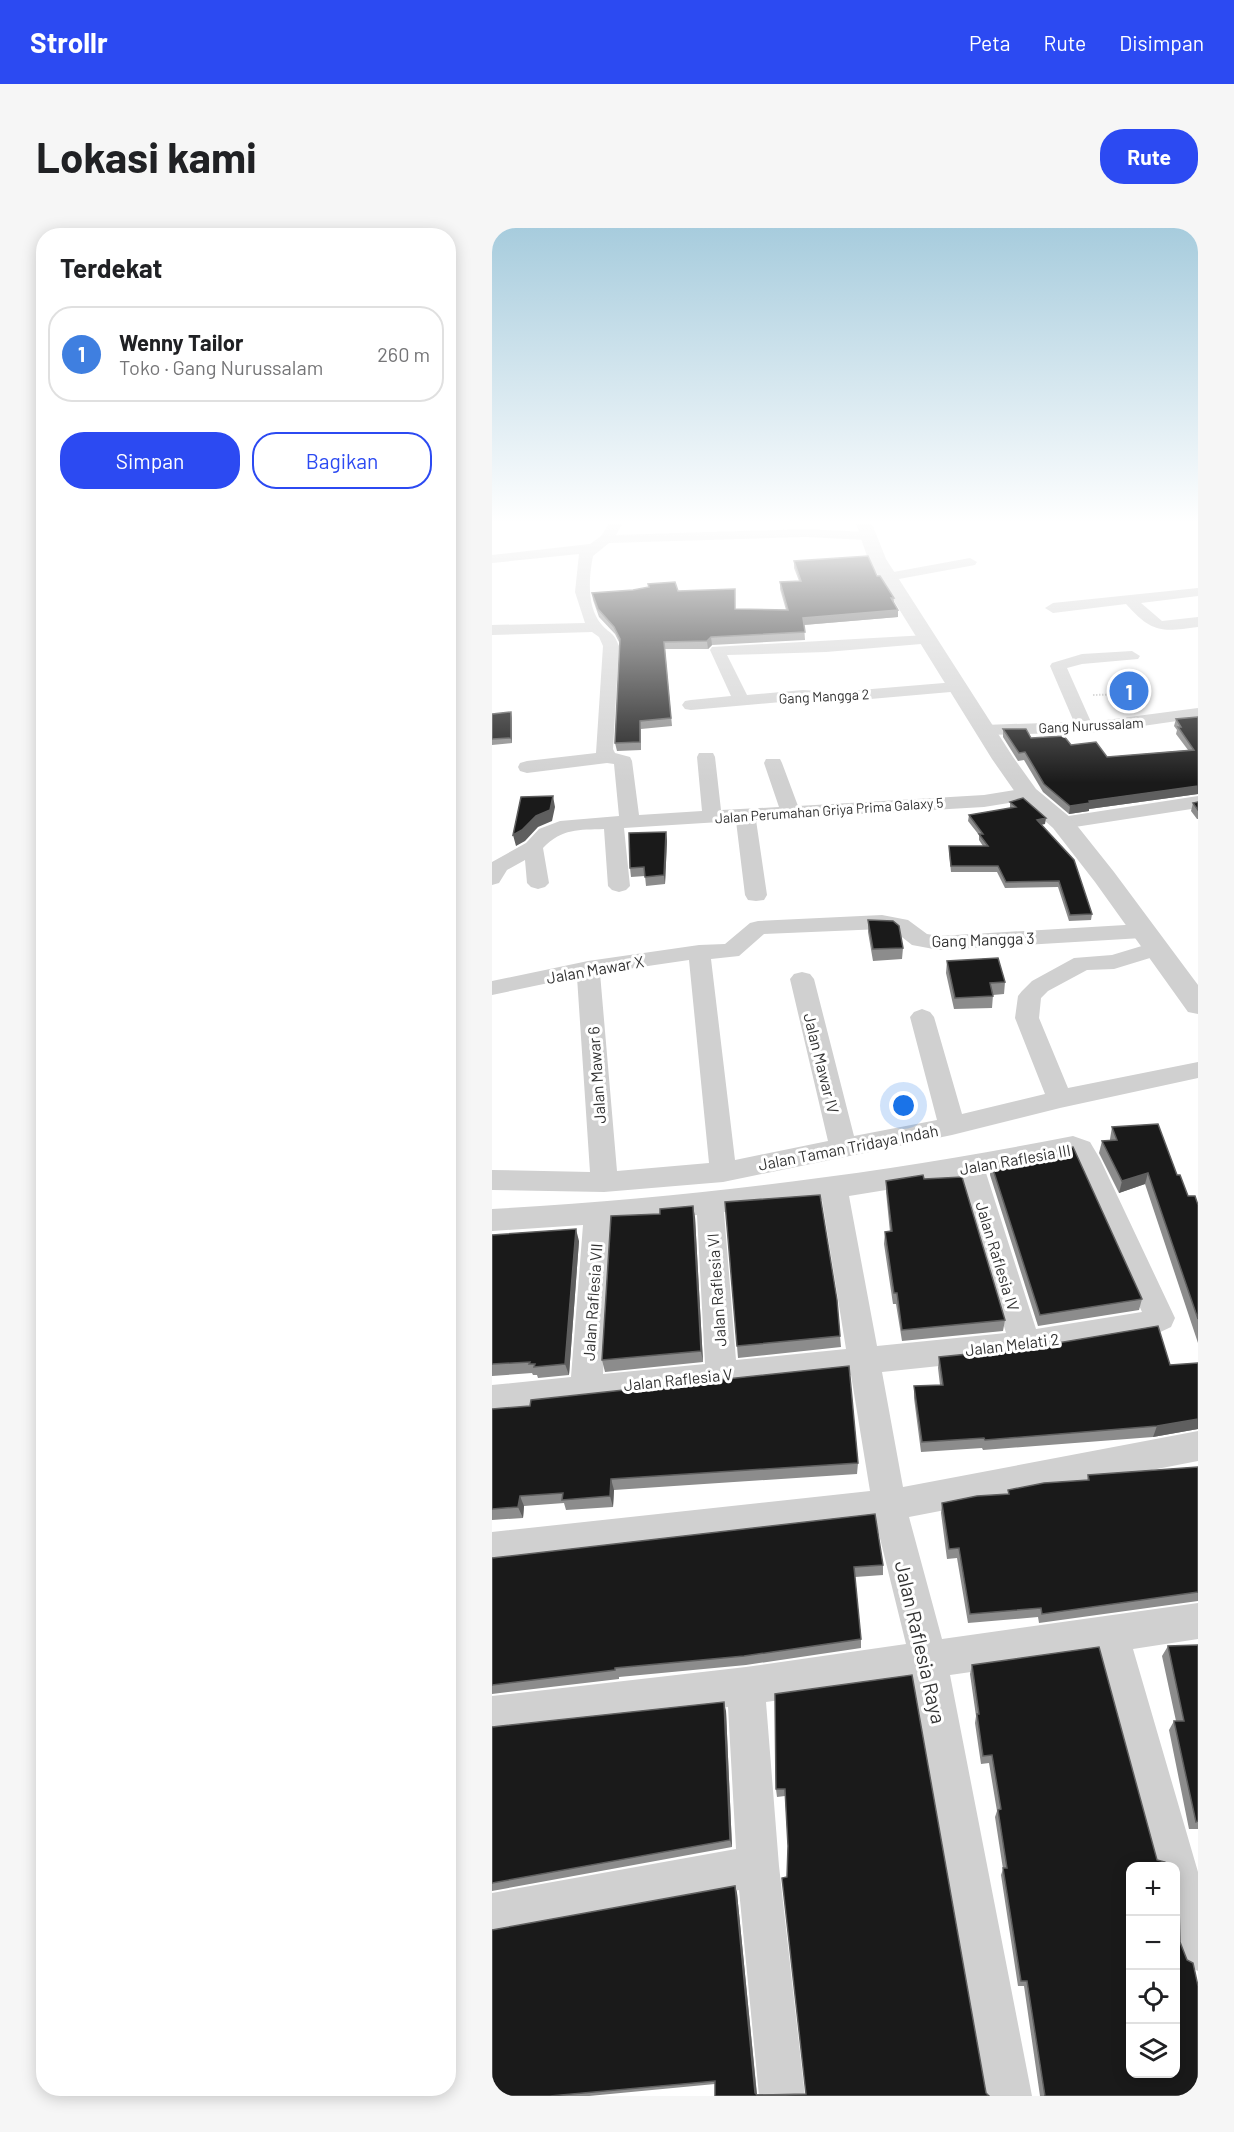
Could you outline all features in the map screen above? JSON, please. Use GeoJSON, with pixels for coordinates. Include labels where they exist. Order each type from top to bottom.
{"type":"FeatureCollection","features":[{"type":"Feature","properties":{"kind":"street"},"geometry":{"type":"LineString","coordinates":[[587,608],[595,627]]}},
{"type":"Feature","properties":{"kind":"street"},"geometry":{"type":"LineString","coordinates":[[907,608],[984,730],[1028,794],[1062,823],[1105,877],[1148,940],[1198,1005]]}},
{"type":"Feature","properties":{"kind":"street"},"geometry":{"type":"LineString","coordinates":[[1137,608],[1151,623],[1159,627],[1198,622]]}},
{"type":"Feature","properties":{"kind":"street"},"geometry":{"type":"LineString","coordinates":[[492,630],[595,627],[606,634],[611,646],[603,749],[607,757]]}},
{"type":"Feature","properties":{"kind":"street"},"geometry":{"type":"LineString","coordinates":[[742,702],[718,650],[826,647],[927,640]]}},
{"type":"Feature","properties":{"kind":"street"},"geometry":{"type":"LineString","coordinates":[[1085,728],[1058,666],[1062,662],[1132,656]]}},
{"type":"Feature","properties":{"kind":"street","name":"Gang Mangga 2"},"geometry":{"type":"LineString","coordinates":[[691,705],[803,695],[836,697],[956,687]]}},
{"type":"Feature","properties":{"kind":"street","name":"Gang Nurussalam"},"geometry":{"type":"LineString","coordinates":[[984,730],[1085,728],[1132,724],[1198,713]]}},
{"type":"Feature","properties":{"kind":"street"},"geometry":{"type":"LineString","coordinates":[[526,767],[607,757],[623,761],[619,886]]}},
{"type":"Feature","properties":{"kind":"street"},"geometry":{"type":"LineString","coordinates":[[705,757],[712,817]]}},
{"type":"Feature","properties":{"kind":"street"},"geometry":{"type":"LineString","coordinates":[[773,763],[790,811]]}},
{"type":"Feature","properties":{"kind":"street","name":"Jalan Perumahan Griya Prima Galaxy 5"},"geometry":{"type":"LineString","coordinates":[[492,879],[500,866],[533,847],[546,834],[567,825],[984,801],[1028,794]]}},
{"type":"Feature","properties":{"kind":"street"},"geometry":{"type":"LineString","coordinates":[[1062,823],[1198,802]]}},
{"type":"Feature","properties":{"kind":"street"},"geometry":{"type":"LineString","coordinates":[[745,814],[756,895]]}},
{"type":"Feature","properties":{"kind":"street"},"geometry":{"type":"LineString","coordinates":[[533,847],[538,883]]}},
{"type":"Feature","properties":{"kind":"street","name":"Gang Mangga 3"},"geometry":{"type":"LineString","coordinates":[[730,951],[758,928],[882,922],[900,925],[920,940],[939,943],[1148,940]]}},
{"type":"Feature","properties":{"kind":"street"},"geometry":{"type":"LineString","coordinates":[[1060,1099],[1027,1018],[1030,996],[1040,987],[1082,963],[1114,962],[1148,940]]}},
{"type":"Feature","properties":{"kind":"street","name":"Jalan Mawar X"},"geometry":{"type":"LineString","coordinates":[[492,988],[588,968],[699,952],[730,951]]}},
{"type":"Feature","properties":{"kind":"street"},"geometry":{"type":"LineString","coordinates":[[699,952],[723,1172]]}},
{"type":"Feature","properties":{"kind":"street","name":"Jalan Mawar 6"},"geometry":{"type":"LineString","coordinates":[[588,968],[604,1182]]}},
{"type":"Feature","properties":{"kind":"street","name":"Jalan Mawar IV"},"geometry":{"type":"LineString","coordinates":[[802,979],[843,1148]]}},
{"type":"Feature","properties":{"kind":"street"},"geometry":{"type":"LineString","coordinates":[[922,1017],[952,1126]]}},
{"type":"Feature","properties":{"kind":"street","name":"Jalan Taman Tridaya Indah"},"geometry":{"type":"LineString","coordinates":[[492,1180],[604,1182],[723,1172],[952,1126],[1060,1099],[1198,1070]]}},
{"type":"Feature","properties":{"kind":"street","name":"Jalan Raflesia III"},"geometry":{"type":"LineString","coordinates":[[492,1220],[598,1215],[710,1205],[970,1167],[1073,1146],[1078,1147],[1087,1159],[1160,1316],[1159,1320]]}},
{"type":"Feature","properties":{"kind":"street","name":"Jalan Raflesia IV"},"geometry":{"type":"LineString","coordinates":[[970,1167],[1025,1344]]}},
{"type":"Feature","properties":{"kind":"street","name":"Jalan Raflesia Raya"},"geometry":{"type":"LineString","coordinates":[[834,1188],[889,1505],[928,1658],[1009,2096]]}},
{"type":"Feature","properties":{"kind":"street","name":"Jalan Raflesia VI"},"geometry":{"type":"LineString","coordinates":[[710,1205],[721,1375]]}},
{"type":"Feature","properties":{"kind":"street","name":"Jalan Raflesia VII"},"geometry":{"type":"LineString","coordinates":[[586,1389],[598,1215]]}},
{"type":"Feature","properties":{"kind":"street","name":"Jalan Melati 2"},"geometry":{"type":"LineString","coordinates":[[863,1360],[1025,1344],[1159,1320]]}},
{"type":"Feature","properties":{"kind":"street","name":"Jalan Raflesia V"},"geometry":{"type":"LineString","coordinates":[[492,1399],[863,1360]]}},
{"type":"Feature","properties":{"kind":"street"},"geometry":{"type":"LineString","coordinates":[[492,1549],[889,1505],[1198,1446]]}},
{"type":"Feature","properties":{"kind":"street"},"geometry":{"type":"LineString","coordinates":[[492,1715],[746,1686],[928,1658],[1110,1635],[1198,1621]]}},
{"type":"Feature","properties":{"kind":"street"},"geometry":{"type":"LineString","coordinates":[[1110,1635],[1174,1862]]}},
{"type":"Feature","properties":{"kind":"street"},"geometry":{"type":"LineString","coordinates":[[746,1686],[758,1866],[782,2096]]}},
{"type":"Feature","properties":{"kind":"street"},"geometry":{"type":"LineString","coordinates":[[1180,1866],[1198,1864]]}},
{"type":"Feature","properties":{"kind":"street"},"geometry":{"type":"LineString","coordinates":[[492,1914],[758,1866]]}},
{"type":"Feature","properties":{"kind":"street"},"geometry":{"type":"LineString","coordinates":[[1180,1885],[1198,1949]]}},
{"type":"Feature","properties":{"kind":"path"},"geometry":{"type":"LineString","coordinates":[[1071,696],[1130,694]]}},
{"type":"Feature","properties":{"kind":"building"},"geometry":{"type":"Polygon","coordinates":[[[598,608],[788,610],[787,608],[897,608],[898,610],[803,618],[805,632],[711,637],[707,641],[664,642],[671,718],[640,721],[640,742],[615,743],[620,639],[614,627],[598,608]]]}},
{"type":"Feature","properties":{"kind":"building"},"geometry":{"type":"Polygon","coordinates":[[[511,712],[511,738],[492,739],[492,714],[511,712]]]}},
{"type":"Feature","properties":{"kind":"building"},"geometry":{"type":"Polygon","coordinates":[[[1198,717],[1198,786],[1089,801],[1090,803],[1070,806],[1044,784],[1025,752],[1019,753],[1003,729],[1026,729],[1031,738],[1064,736],[1071,745],[1096,742],[1107,757],[1194,750],[1178,727],[1181,727],[1176,719],[1198,717]]]}},
{"type":"Feature","properties":{"kind":"building"},"geometry":{"type":"Polygon","coordinates":[[[553,796],[550,810],[536,816],[522,830],[513,835],[521,797],[553,796]]]}},
{"type":"Feature","properties":{"kind":"building"},"geometry":{"type":"Polygon","coordinates":[[[1023,798],[1046,818],[1037,820],[1074,860],[1092,914],[1070,915],[1059,881],[1006,882],[998,866],[951,866],[949,846],[988,846],[979,834],[983,834],[969,815],[1016,807],[1010,802],[1023,798]]]}},
{"type":"Feature","properties":{"kind":"building"},"geometry":{"type":"Polygon","coordinates":[[[666,832],[664,875],[645,877],[644,867],[630,868],[629,833],[666,832]]]}},
{"type":"Feature","properties":{"kind":"building"},"geometry":{"type":"Polygon","coordinates":[[[868,920],[893,921],[899,926],[903,948],[873,949],[868,920]]]}},
{"type":"Feature","properties":{"kind":"building"},"geometry":{"type":"Polygon","coordinates":[[[998,958],[1005,982],[990,983],[993,996],[955,998],[947,961],[998,958]]]}},
{"type":"Feature","properties":{"kind":"building"},"geometry":{"type":"Polygon","coordinates":[[[1158,1124],[1177,1175],[1180,1175],[1188,1196],[1195,1196],[1198,1205],[1198,1319],[1148,1173],[1122,1181],[1102,1141],[1117,1140],[1112,1127],[1158,1124]]]}},
{"type":"Feature","properties":{"kind":"building"},"geometry":{"type":"Polygon","coordinates":[[[1073,1147],[1142,1299],[1040,1315],[991,1163],[1073,1147]]]}},
{"type":"Feature","properties":{"kind":"building"},"geometry":{"type":"Polygon","coordinates":[[[923,1175],[924,1179],[962,1177],[1005,1320],[902,1330],[885,1232],[892,1231],[886,1181],[923,1175]]]}},
{"type":"Feature","properties":{"kind":"building"},"geometry":{"type":"Polygon","coordinates":[[[820,1195],[837,1300],[840,1336],[737,1346],[725,1202],[820,1195]]]}},
{"type":"Feature","properties":{"kind":"building"},"geometry":{"type":"Polygon","coordinates":[[[693,1206],[701,1351],[602,1360],[611,1216],[660,1214],[660,1209],[693,1206]]]}},
{"type":"Feature","properties":{"kind":"building"},"geometry":{"type":"Polygon","coordinates":[[[576,1229],[565,1364],[534,1367],[535,1364],[529,1364],[530,1362],[492,1364],[492,1235],[576,1229]]]}},
{"type":"Feature","properties":{"kind":"building"},"geometry":{"type":"Polygon","coordinates":[[[1158,1326],[1170,1365],[1198,1363],[1198,1419],[1157,1426],[985,1440],[984,1438],[922,1442],[914,1386],[943,1385],[939,1357],[1028,1348],[1158,1326]]]}},
{"type":"Feature","properties":{"kind":"building"},"geometry":{"type":"Polygon","coordinates":[[[849,1366],[858,1463],[611,1479],[610,1496],[562,1500],[563,1493],[520,1496],[518,1507],[492,1509],[492,1409],[530,1406],[531,1400],[849,1366]]]}},
{"type":"Feature","properties":{"kind":"building"},"geometry":{"type":"Polygon","coordinates":[[[1198,1467],[1198,1592],[1042,1614],[1041,1608],[970,1614],[959,1548],[949,1549],[942,1503],[977,1496],[1009,1494],[1008,1490],[1044,1483],[1089,1480],[1088,1475],[1198,1467]]]}},
{"type":"Feature","properties":{"kind":"building"},"geometry":{"type":"Polygon","coordinates":[[[875,1514],[883,1565],[854,1567],[861,1639],[744,1656],[615,1668],[615,1670],[492,1685],[492,1558],[875,1514]]]}},
{"type":"Feature","properties":{"kind":"building"},"geometry":{"type":"Polygon","coordinates":[[[1198,1645],[1198,1821],[1196,1822],[1174,1721],[1184,1721],[1168,1646],[1198,1645]]]}},
{"type":"Feature","properties":{"kind":"building"},"geometry":{"type":"Polygon","coordinates":[[[1099,1647],[1157,1860],[1165,1862],[1126,1862],[1126,2078],[1180,2078],[1180,1942],[1187,1960],[1193,1963],[1198,1986],[1198,2096],[1045,2096],[1027,1981],[1021,1981],[1003,1868],[1007,1868],[998,1810],[1001,1809],[992,1755],[983,1756],[972,1665],[1099,1647]]]}},
{"type":"Feature","properties":{"kind":"building"},"geometry":{"type":"Polygon","coordinates":[[[912,1675],[986,2093],[989,2096],[715,2096],[715,2081],[550,2096],[492,2096],[492,1930],[735,1886],[755,2093],[757,2095],[806,2094],[782,1878],[787,1877],[788,1846],[785,1789],[776,1789],[775,1694],[912,1675]]]}},
{"type":"Feature","properties":{"kind":"building"},"geometry":{"type":"Polygon","coordinates":[[[724,1702],[730,1840],[492,1883],[492,1727],[724,1702]]]}},
{"type":"Feature","properties":{"kind":"place","name":"Wenny Tailor"},"geometry":{"type":"Point","coordinates":[1129,691]}}]}
